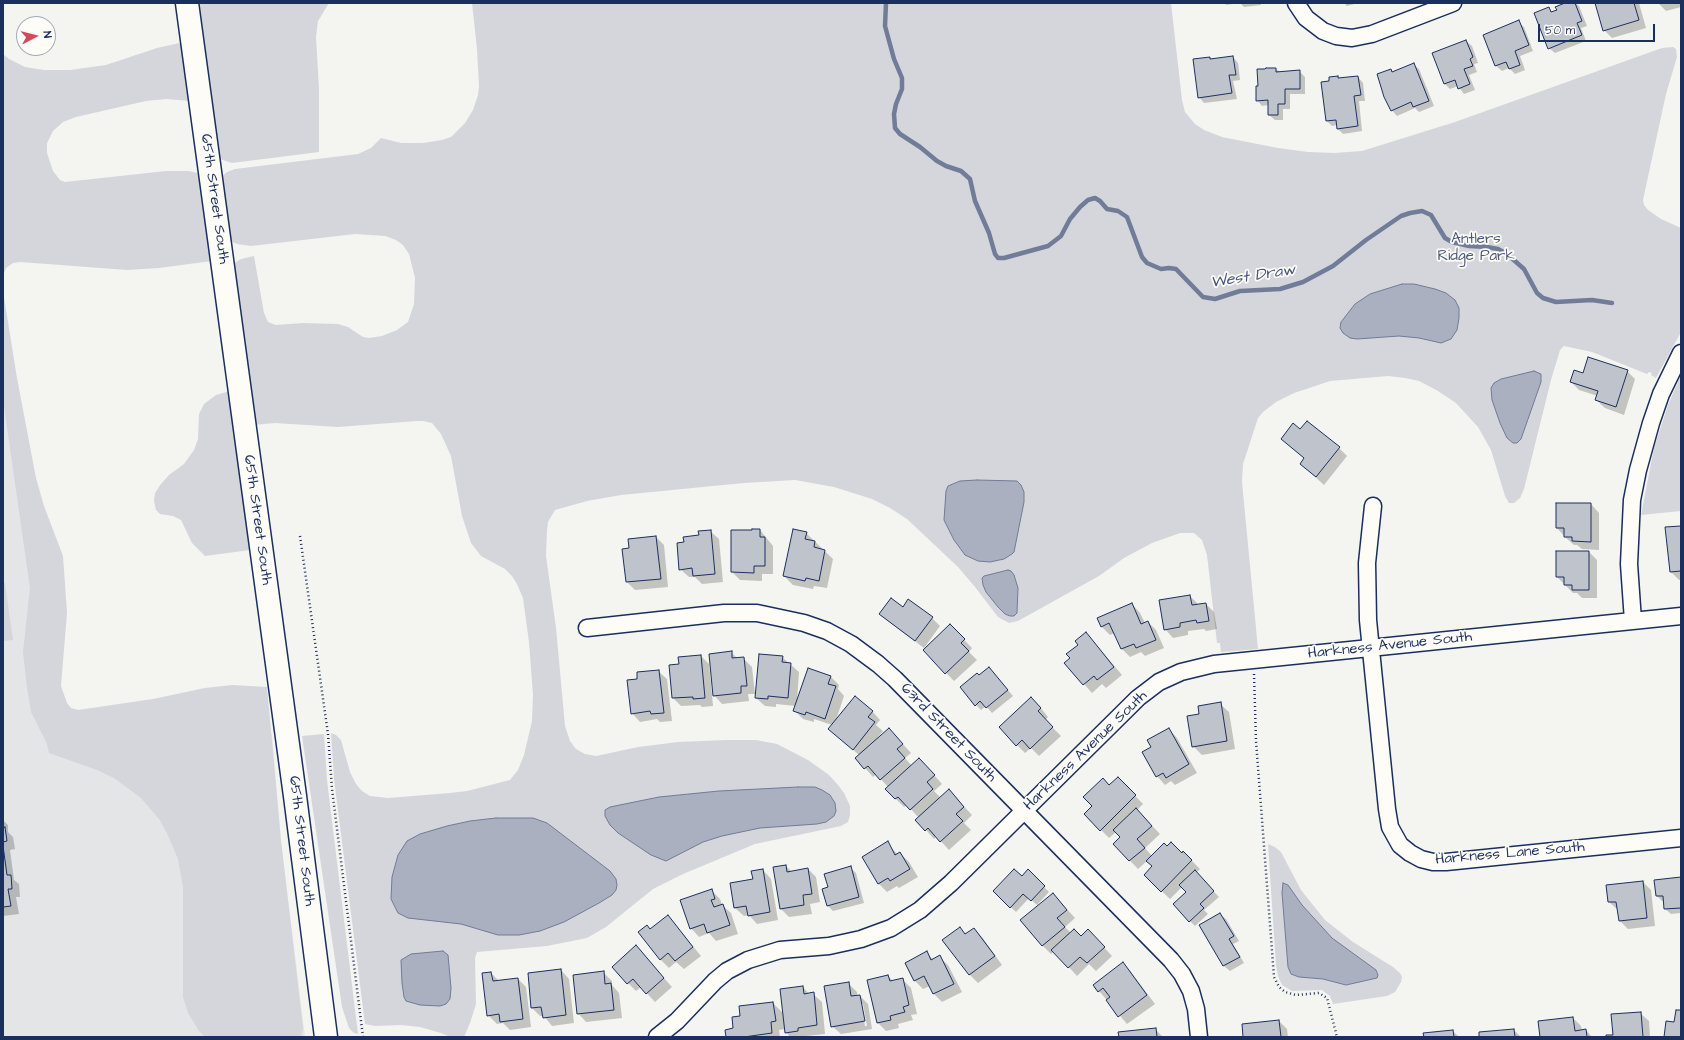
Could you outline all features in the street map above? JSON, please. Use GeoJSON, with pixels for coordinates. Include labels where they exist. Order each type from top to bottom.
{"type":"FeatureCollection","features":[{"type":"Feature","properties":{"kind":"street","name":"65th Street South"},"geometry":{"type":"LineString","coordinates":[[187,3],[294,788],[326,1037]]}},
{"type":"Feature","properties":{"kind":"street"},"geometry":{"type":"LineString","coordinates":[[1296,3],[1306,18],[1323,31],[1336,36],[1352,38],[1372,34],[1453,3]]}},
{"type":"Feature","properties":{"kind":"street"},"geometry":{"type":"LineString","coordinates":[[1633,621],[1629,564],[1632,500],[1644,446],[1654,412],[1681,353]]}},
{"type":"Feature","properties":{"kind":"street","name":"Harkness Lane South"},"geometry":{"type":"LineString","coordinates":[[1373,506],[1366,575],[1367,610],[1389,821],[1398,841],[1414,855],[1433,862],[1449,862],[1681,838]]}},
{"type":"Feature","properties":{"kind":"street","name":"63rd Street South"},"geometry":{"type":"LineString","coordinates":[[587,628],[711,615],[746,613],[792,619],[827,631],[851,644],[878,664],[1024,810],[1177,967],[1187,983],[1194,1000],[1199,1037]]}},
{"type":"Feature","properties":{"kind":"street","name":"Harkness Avenue South"},"geometry":{"type":"LineString","coordinates":[[657,1037],[677,1022],[704,991],[715,981],[727,971],[748,960],[780,950],[822,947],[845,943],[872,935],[898,924],[920,910],[945,889],[1138,698],[1153,686],[1174,675],[1190,669],[1214,664],[1681,616]]}},
{"type":"Feature","properties":{"kind":"path"},"geometry":{"type":"LineString","coordinates":[[300,536],[327,726],[332,789],[363,1037]]}},
{"type":"Feature","properties":{"kind":"path"},"geometry":{"type":"LineString","coordinates":[[1254,672],[1256,741],[1273,972],[1277,985],[1285,992],[1296,995],[1319,993],[1327,998],[1337,1037]]}},
{"type":"Feature","properties":{"kind":"shaded area"},"geometry":{"type":"Polygon","coordinates":[[[3,315],[54,723],[272,734],[281,841],[305,1037],[3,1037],[3,315]]]}},
{"type":"Feature","properties":{"kind":"green space"},"geometry":{"type":"Polygon","coordinates":[[[197,3],[329,3],[318,21],[316,37],[319,89],[319,152],[232,163],[217,158],[197,3]]]}},
{"type":"Feature","properties":{"kind":"green space","name":"Antlers Ridge Park"},"geometry":{"type":"Polygon","coordinates":[[[472,3],[1171,3],[1182,100],[1185,112],[1195,124],[1204,130],[1222,137],[1278,148],[1308,152],[1334,153],[1362,151],[1455,122],[1662,48],[1673,47],[1676,49],[1677,57],[1666,94],[1643,200],[1644,205],[1648,210],[1661,219],[1681,228],[1681,332],[1656,378],[1651,375],[1652,373],[1649,372],[1647,374],[1592,352],[1564,346],[1560,350],[1524,489],[1520,498],[1514,503],[1509,503],[1505,496],[1491,450],[1478,427],[1456,403],[1419,381],[1388,376],[1330,381],[1294,393],[1276,402],[1258,418],[1243,464],[1242,482],[1258,649],[1221,652],[1220,643],[1217,643],[1207,555],[1202,540],[1194,533],[1180,533],[1152,543],[1124,558],[1099,576],[1018,621],[1009,623],[998,617],[958,567],[907,519],[872,499],[834,487],[795,480],[744,483],[621,495],[587,501],[555,510],[548,522],[546,556],[556,628],[565,726],[570,741],[576,749],[585,754],[596,756],[638,747],[678,742],[756,740],[777,744],[808,760],[829,775],[844,793],[850,806],[848,822],[841,826],[755,844],[683,874],[653,889],[606,927],[587,938],[547,946],[477,952],[475,958],[476,1004],[464,1037],[450,1037],[420,1027],[401,1025],[375,1026],[365,1024],[334,779],[331,733],[336,735],[341,740],[350,772],[356,784],[362,791],[370,796],[388,798],[450,793],[467,791],[510,780],[518,770],[524,755],[532,721],[533,695],[529,642],[523,598],[512,576],[505,569],[481,556],[471,543],[462,516],[451,456],[441,434],[432,423],[417,421],[338,427],[275,423],[253,425],[231,265],[241,259],[254,256],[264,313],[268,322],[276,325],[303,323],[338,324],[348,327],[363,337],[369,338],[382,336],[397,330],[408,322],[414,304],[415,278],[409,254],[403,245],[396,240],[385,236],[355,234],[251,246],[237,244],[228,240],[220,178],[227,172],[235,169],[358,154],[371,148],[381,138],[401,143],[423,143],[451,137],[465,123],[473,110],[478,95],[477,49],[472,3]]]}},
{"type":"Feature","properties":{"kind":"green space"},"geometry":{"type":"Polygon","coordinates":[[[184,42],[191,101],[166,99],[146,101],[76,117],[63,122],[53,131],[47,143],[47,153],[53,171],[60,180],[65,182],[166,171],[189,171],[201,174],[212,261],[159,268],[127,270],[20,262],[13,263],[6,268],[3,276],[3,54],[9,59],[25,67],[44,70],[70,70],[106,65],[157,48],[184,42]]]}},
{"type":"Feature","properties":{"kind":"green space"},"geometry":{"type":"Polygon","coordinates":[[[3,291],[17,378],[36,478],[44,506],[63,556],[67,613],[61,686],[67,703],[71,708],[78,710],[153,699],[205,688],[232,685],[267,687],[281,841],[303,1028],[301,1037],[205,1037],[199,1031],[188,1013],[183,997],[183,887],[178,859],[167,833],[159,819],[141,798],[114,778],[97,770],[49,753],[47,744],[31,712],[23,652],[30,588],[3,399],[3,291]]]}},
{"type":"Feature","properties":{"kind":"green space"},"geometry":{"type":"Polygon","coordinates":[[[1681,375],[1681,511],[1641,515],[1654,448],[1668,405],[1681,375]]]}},
{"type":"Feature","properties":{"kind":"green space"},"geometry":{"type":"Polygon","coordinates":[[[230,391],[250,550],[205,556],[192,543],[181,520],[173,516],[160,514],[156,510],[154,501],[155,493],[169,475],[184,464],[194,450],[198,439],[199,414],[204,404],[216,395],[230,391]]]}},
{"type":"Feature","properties":{"kind":"green space"},"geometry":{"type":"Polygon","coordinates":[[[3,583],[5,583],[13,640],[3,641],[3,583]]]}},
{"type":"Feature","properties":{"kind":"green space"},"geometry":{"type":"Polygon","coordinates":[[[324,734],[327,780],[358,1034],[354,1033],[349,1028],[342,1007],[302,736],[324,734]]]}},
{"type":"Feature","properties":{"kind":"green space"},"geometry":{"type":"Polygon","coordinates":[[[1268,844],[1281,852],[1301,890],[1325,920],[1353,942],[1400,973],[1402,977],[1401,982],[1395,992],[1387,996],[1333,1004],[1330,996],[1322,990],[1292,991],[1282,985],[1278,976],[1276,965],[1268,844]]]}},
{"type":"Feature","properties":{"kind":"water"},"geometry":{"type":"Polygon","coordinates":[[[1402,284],[1414,284],[1435,289],[1446,293],[1455,300],[1459,308],[1459,318],[1457,330],[1451,339],[1441,343],[1419,338],[1399,336],[1357,339],[1350,338],[1343,333],[1340,328],[1341,322],[1355,304],[1370,294],[1402,284]]]}},
{"type":"Feature","properties":{"kind":"water"},"geometry":{"type":"Polygon","coordinates":[[[1534,371],[1541,374],[1541,382],[1521,439],[1517,443],[1513,443],[1507,438],[1500,423],[1492,400],[1491,388],[1494,383],[1501,379],[1534,371]]]}},
{"type":"Feature","properties":{"kind":"water"},"geometry":{"type":"Polygon","coordinates":[[[960,481],[1017,481],[1021,485],[1024,492],[1024,502],[1014,552],[1004,559],[990,562],[978,561],[965,555],[954,540],[944,520],[946,491],[948,486],[960,481]]]}},
{"type":"Feature","properties":{"kind":"water"},"geometry":{"type":"Polygon","coordinates":[[[1008,570],[1014,575],[1018,588],[1017,613],[1014,616],[1005,614],[998,607],[986,592],[982,578],[984,576],[1008,570]]]}},
{"type":"Feature","properties":{"kind":"water"},"geometry":{"type":"Polygon","coordinates":[[[815,787],[830,795],[835,803],[836,811],[834,816],[826,822],[817,824],[760,828],[722,836],[703,842],[666,861],[651,855],[618,833],[610,825],[605,816],[605,810],[610,807],[659,797],[719,791],[815,787]]]}},
{"type":"Feature","properties":{"kind":"water"},"geometry":{"type":"Polygon","coordinates":[[[496,818],[533,818],[547,823],[610,871],[616,879],[616,890],[612,895],[599,903],[564,922],[540,931],[519,935],[498,935],[461,924],[408,918],[398,913],[391,899],[392,877],[398,855],[407,841],[420,834],[447,826],[470,821],[496,818]]]}},
{"type":"Feature","properties":{"kind":"water"},"geometry":{"type":"Polygon","coordinates":[[[1283,883],[1288,885],[1302,905],[1332,938],[1376,970],[1378,975],[1377,978],[1346,985],[1323,979],[1299,977],[1291,974],[1288,967],[1282,893],[1283,883]]]}},
{"type":"Feature","properties":{"kind":"water"},"geometry":{"type":"Polygon","coordinates":[[[443,951],[448,955],[451,988],[450,999],[446,1004],[440,1006],[420,1005],[406,1001],[402,983],[401,960],[411,954],[443,951]]]}},
{"type":"Feature","properties":{"kind":"building"},"geometry":{"type":"Polygon","coordinates":[[[1565,3],[1575,3],[1582,21],[1577,23],[1582,35],[1548,49],[1534,13],[1549,7],[1551,12],[1557,10],[1555,7],[1565,3]]]}},
{"type":"Feature","properties":{"kind":"building"},"geometry":{"type":"Polygon","coordinates":[[[1595,3],[1634,3],[1639,20],[1603,31],[1595,3]]]}},
{"type":"Feature","properties":{"kind":"building"},"geometry":{"type":"Polygon","coordinates":[[[1519,20],[1529,45],[1515,51],[1520,65],[1509,69],[1506,62],[1495,66],[1483,35],[1519,20]]]}},
{"type":"Feature","properties":{"kind":"building"},"geometry":{"type":"Polygon","coordinates":[[[1466,40],[1473,57],[1470,59],[1473,66],[1464,69],[1470,84],[1458,89],[1455,80],[1444,84],[1432,53],[1466,40]]]}},
{"type":"Feature","properties":{"kind":"building"},"geometry":{"type":"Polygon","coordinates":[[[1233,56],[1236,75],[1229,75],[1232,93],[1198,98],[1193,59],[1210,57],[1210,59],[1233,56]]]}},
{"type":"Feature","properties":{"kind":"building"},"geometry":{"type":"Polygon","coordinates":[[[1414,63],[1429,101],[1413,107],[1411,102],[1391,111],[1384,97],[1377,74],[1391,69],[1392,72],[1414,63]]]}},
{"type":"Feature","properties":{"kind":"building"},"geometry":{"type":"Polygon","coordinates":[[[1276,68],[1276,72],[1300,70],[1300,89],[1285,89],[1285,104],[1278,104],[1278,115],[1268,115],[1268,100],[1256,101],[1256,86],[1258,86],[1257,69],[1276,68]]]}},
{"type":"Feature","properties":{"kind":"building"},"geometry":{"type":"Polygon","coordinates":[[[1338,76],[1338,78],[1358,76],[1361,95],[1354,96],[1358,126],[1337,129],[1336,120],[1326,121],[1321,82],[1329,81],[1329,77],[1338,76]]]}},
{"type":"Feature","properties":{"kind":"building"},"geometry":{"type":"Polygon","coordinates":[[[1588,357],[1628,370],[1616,407],[1595,400],[1598,391],[1570,382],[1574,370],[1583,373],[1588,357]]]}},
{"type":"Feature","properties":{"kind":"building"},"geometry":{"type":"Polygon","coordinates":[[[1307,421],[1340,447],[1316,477],[1300,464],[1304,458],[1281,439],[1293,423],[1300,429],[1307,421]]]}},
{"type":"Feature","properties":{"kind":"building"},"geometry":{"type":"Polygon","coordinates":[[[1556,503],[1591,503],[1591,542],[1572,541],[1572,537],[1564,537],[1564,528],[1556,528],[1556,503]]]}},
{"type":"Feature","properties":{"kind":"building"},"geometry":{"type":"Polygon","coordinates":[[[1681,526],[1681,571],[1670,572],[1665,527],[1681,526]]]}},
{"type":"Feature","properties":{"kind":"building"},"geometry":{"type":"Polygon","coordinates":[[[760,529],[760,537],[765,537],[765,566],[754,566],[754,573],[731,572],[731,530],[760,529]]]}},
{"type":"Feature","properties":{"kind":"building"},"geometry":{"type":"Polygon","coordinates":[[[793,529],[807,532],[805,539],[815,541],[814,547],[825,550],[819,581],[806,578],[805,581],[783,576],[793,529]]]}},
{"type":"Feature","properties":{"kind":"building"},"geometry":{"type":"Polygon","coordinates":[[[711,530],[715,574],[693,576],[692,568],[679,570],[677,543],[684,542],[683,537],[699,535],[698,531],[711,530]]]}},
{"type":"Feature","properties":{"kind":"building"},"geometry":{"type":"Polygon","coordinates":[[[656,536],[661,579],[626,582],[622,549],[629,548],[628,539],[656,536]]]}},
{"type":"Feature","properties":{"kind":"building"},"geometry":{"type":"Polygon","coordinates":[[[1556,551],[1589,551],[1589,590],[1572,590],[1572,585],[1564,585],[1564,577],[1556,577],[1556,551]]]}},
{"type":"Feature","properties":{"kind":"building"},"geometry":{"type":"Polygon","coordinates":[[[1190,595],[1192,605],[1206,603],[1209,621],[1197,623],[1196,620],[1180,623],[1180,627],[1164,630],[1159,600],[1190,595]]]}},
{"type":"Feature","properties":{"kind":"building"},"geometry":{"type":"Polygon","coordinates":[[[891,598],[903,607],[908,599],[933,617],[915,641],[879,614],[891,598]]]}},
{"type":"Feature","properties":{"kind":"building"},"geometry":{"type":"Polygon","coordinates":[[[1132,603],[1141,624],[1148,621],[1156,640],[1136,648],[1134,644],[1121,649],[1109,623],[1101,627],[1097,618],[1132,603]]]}},
{"type":"Feature","properties":{"kind":"building"},"geometry":{"type":"Polygon","coordinates":[[[950,624],[965,639],[961,643],[969,651],[945,674],[923,650],[950,624]]]}},
{"type":"Feature","properties":{"kind":"building"},"geometry":{"type":"Polygon","coordinates":[[[1086,632],[1114,667],[1097,680],[1094,676],[1083,685],[1064,663],[1070,658],[1066,654],[1078,645],[1075,641],[1086,632]]]}},
{"type":"Feature","properties":{"kind":"building"},"geometry":{"type":"Polygon","coordinates":[[[732,651],[732,658],[744,657],[747,686],[741,686],[741,693],[713,696],[709,654],[732,651]]]}},
{"type":"Feature","properties":{"kind":"building"},"geometry":{"type":"Polygon","coordinates":[[[759,654],[783,656],[782,662],[791,663],[788,698],[768,696],[768,699],[755,698],[759,654]]]}},
{"type":"Feature","properties":{"kind":"building"},"geometry":{"type":"Polygon","coordinates":[[[701,655],[705,698],[672,698],[669,665],[679,664],[678,657],[701,655]]]}},
{"type":"Feature","properties":{"kind":"building"},"geometry":{"type":"Polygon","coordinates":[[[989,667],[1008,690],[986,708],[980,701],[975,706],[960,687],[977,673],[979,675],[989,667]]]}},
{"type":"Feature","properties":{"kind":"building"},"geometry":{"type":"Polygon","coordinates":[[[808,668],[831,676],[828,684],[836,686],[825,719],[806,712],[805,715],[793,711],[808,668]]]}},
{"type":"Feature","properties":{"kind":"building"},"geometry":{"type":"Polygon","coordinates":[[[659,670],[664,713],[651,714],[650,711],[631,714],[627,680],[637,679],[637,672],[659,670]]]}},
{"type":"Feature","properties":{"kind":"building"},"geometry":{"type":"Polygon","coordinates":[[[855,696],[873,711],[868,717],[875,722],[853,750],[828,729],[855,696]]]}},
{"type":"Feature","properties":{"kind":"building"},"geometry":{"type":"Polygon","coordinates":[[[1031,697],[1041,708],[1038,711],[1053,727],[1030,749],[1022,740],[1016,746],[999,727],[1031,697]]]}},
{"type":"Feature","properties":{"kind":"building"},"geometry":{"type":"Polygon","coordinates":[[[1221,702],[1227,741],[1192,747],[1187,716],[1199,714],[1198,706],[1221,702]]]}},
{"type":"Feature","properties":{"kind":"building"},"geometry":{"type":"Polygon","coordinates":[[[889,728],[903,744],[897,749],[905,758],[880,780],[868,766],[864,769],[855,758],[889,728]]]}},
{"type":"Feature","properties":{"kind":"building"},"geometry":{"type":"Polygon","coordinates":[[[1169,728],[1189,764],[1166,778],[1163,773],[1156,777],[1142,752],[1151,747],[1147,740],[1169,728]]]}},
{"type":"Feature","properties":{"kind":"building"},"geometry":{"type":"Polygon","coordinates":[[[919,758],[935,775],[927,782],[933,789],[910,810],[898,797],[895,799],[885,789],[919,758]]]}},
{"type":"Feature","properties":{"kind":"building"},"geometry":{"type":"Polygon","coordinates":[[[1118,777],[1136,795],[1100,831],[1084,814],[1092,806],[1083,797],[1103,778],[1109,785],[1118,777]]]}},
{"type":"Feature","properties":{"kind":"building"},"geometry":{"type":"Polygon","coordinates":[[[949,789],[964,807],[956,814],[963,821],[940,842],[928,828],[925,831],[915,820],[949,789]]]}},
{"type":"Feature","properties":{"kind":"building"},"geometry":{"type":"Polygon","coordinates":[[[1136,808],[1152,826],[1137,839],[1145,848],[1129,861],[1113,844],[1120,837],[1113,830],[1136,808]]]}},
{"type":"Feature","properties":{"kind":"building"},"geometry":{"type":"Polygon","coordinates":[[[5,827],[7,841],[3,842],[3,828],[5,827]]]}},
{"type":"Feature","properties":{"kind":"building"},"geometry":{"type":"Polygon","coordinates":[[[888,841],[895,855],[900,852],[910,869],[890,881],[888,878],[878,884],[862,857],[888,841]]]}},
{"type":"Feature","properties":{"kind":"building"},"geometry":{"type":"Polygon","coordinates":[[[1171,842],[1192,860],[1161,892],[1144,875],[1152,866],[1146,861],[1164,843],[1167,846],[1171,842]]]}},
{"type":"Feature","properties":{"kind":"building"},"geometry":{"type":"Polygon","coordinates":[[[3,846],[7,875],[11,875],[12,889],[8,889],[11,906],[3,907],[3,846]]]}},
{"type":"Feature","properties":{"kind":"building"},"geometry":{"type":"Polygon","coordinates":[[[786,865],[787,872],[808,868],[812,894],[803,895],[804,905],[780,909],[773,867],[786,865]]]}},
{"type":"Feature","properties":{"kind":"building"},"geometry":{"type":"Polygon","coordinates":[[[851,866],[859,897],[827,906],[822,889],[828,887],[824,874],[851,866]]]}},
{"type":"Feature","properties":{"kind":"building"},"geometry":{"type":"Polygon","coordinates":[[[763,869],[770,912],[748,916],[746,906],[734,908],[730,883],[753,879],[751,871],[763,869]]]}},
{"type":"Feature","properties":{"kind":"building"},"geometry":{"type":"Polygon","coordinates":[[[1014,869],[1022,876],[1028,869],[1045,886],[1031,901],[1023,894],[1010,908],[993,891],[1014,869]]]}},
{"type":"Feature","properties":{"kind":"building"},"geometry":{"type":"Polygon","coordinates":[[[1195,870],[1214,891],[1200,904],[1204,908],[1189,922],[1173,904],[1186,892],[1179,885],[1195,870]]]}},
{"type":"Feature","properties":{"kind":"building"},"geometry":{"type":"Polygon","coordinates":[[[1681,877],[1681,908],[1664,909],[1663,896],[1656,896],[1654,880],[1681,877]]]}},
{"type":"Feature","properties":{"kind":"building"},"geometry":{"type":"Polygon","coordinates":[[[1643,881],[1647,918],[1619,921],[1616,902],[1608,902],[1606,885],[1643,881]]]}},
{"type":"Feature","properties":{"kind":"building"},"geometry":{"type":"Polygon","coordinates":[[[712,889],[715,899],[711,900],[714,907],[723,904],[730,925],[707,933],[704,924],[690,929],[680,900],[712,889]]]}},
{"type":"Feature","properties":{"kind":"building"},"geometry":{"type":"Polygon","coordinates":[[[1053,893],[1067,910],[1057,918],[1065,927],[1042,946],[1020,920],[1053,893]]]}},
{"type":"Feature","properties":{"kind":"building"},"geometry":{"type":"Polygon","coordinates":[[[1220,913],[1234,936],[1229,939],[1240,957],[1223,966],[1199,925],[1220,913]]]}},
{"type":"Feature","properties":{"kind":"building"},"geometry":{"type":"Polygon","coordinates":[[[668,915],[693,947],[675,961],[668,953],[660,960],[638,932],[647,925],[650,929],[668,915]]]}},
{"type":"Feature","properties":{"kind":"building"},"geometry":{"type":"Polygon","coordinates":[[[960,927],[965,934],[974,928],[995,956],[969,975],[942,940],[960,927]]]}},
{"type":"Feature","properties":{"kind":"building"},"geometry":{"type":"Polygon","coordinates":[[[1074,929],[1081,936],[1088,929],[1105,947],[1087,963],[1080,957],[1068,968],[1051,950],[1074,929]]]}},
{"type":"Feature","properties":{"kind":"building"},"geometry":{"type":"Polygon","coordinates":[[[636,945],[664,978],[646,994],[633,979],[627,984],[612,967],[636,945]]]}},
{"type":"Feature","properties":{"kind":"building"},"geometry":{"type":"Polygon","coordinates":[[[927,951],[931,960],[940,955],[954,984],[933,994],[924,976],[914,981],[905,963],[927,951]]]}},
{"type":"Feature","properties":{"kind":"building"},"geometry":{"type":"Polygon","coordinates":[[[1123,962],[1147,995],[1118,1017],[1106,1000],[1110,997],[1103,988],[1098,992],[1093,985],[1123,962]]]}},
{"type":"Feature","properties":{"kind":"building"},"geometry":{"type":"Polygon","coordinates":[[[561,969],[566,1015],[543,1018],[541,1007],[531,1008],[528,973],[561,969]]]}},
{"type":"Feature","properties":{"kind":"building"},"geometry":{"type":"Polygon","coordinates":[[[604,971],[605,984],[611,983],[614,1010],[577,1014],[573,975],[604,971]]]}},
{"type":"Feature","properties":{"kind":"building"},"geometry":{"type":"Polygon","coordinates":[[[491,972],[493,981],[518,978],[523,1019],[500,1022],[499,1014],[487,1016],[482,973],[491,972]]]}},
{"type":"Feature","properties":{"kind":"building"},"geometry":{"type":"Polygon","coordinates":[[[888,975],[890,981],[903,978],[909,1005],[903,1007],[905,1012],[890,1016],[891,1020],[877,1023],[867,980],[888,975]]]}},
{"type":"Feature","properties":{"kind":"building"},"geometry":{"type":"Polygon","coordinates":[[[849,982],[851,996],[860,995],[865,1021],[831,1027],[824,986],[849,982]]]}},
{"type":"Feature","properties":{"kind":"building"},"geometry":{"type":"Polygon","coordinates":[[[803,986],[804,994],[814,992],[817,1025],[798,1028],[798,1031],[785,1033],[780,989],[803,986]]]}},
{"type":"Feature","properties":{"kind":"building"},"geometry":{"type":"Polygon","coordinates":[[[773,1002],[776,1021],[771,1022],[772,1033],[744,1037],[726,1037],[725,1030],[733,1028],[732,1017],[740,1016],[739,1006],[773,1002]]]}},
{"type":"Feature","properties":{"kind":"building"},"geometry":{"type":"Polygon","coordinates":[[[1676,1010],[1681,1010],[1681,1037],[1664,1037],[1666,1021],[1674,1022],[1676,1010]]]}},
{"type":"Feature","properties":{"kind":"building"},"geometry":{"type":"Polygon","coordinates":[[[1641,1012],[1643,1037],[1606,1037],[1606,1035],[1613,1035],[1611,1014],[1641,1012]]]}},
{"type":"Feature","properties":{"kind":"building"},"geometry":{"type":"Polygon","coordinates":[[[1573,1017],[1575,1031],[1586,1029],[1587,1037],[1540,1037],[1538,1021],[1573,1017]]]}},
{"type":"Feature","properties":{"kind":"building"},"geometry":{"type":"Polygon","coordinates":[[[1279,1020],[1281,1037],[1243,1037],[1242,1024],[1279,1020]]]}},
{"type":"Feature","properties":{"kind":"building"},"geometry":{"type":"Polygon","coordinates":[[[1156,1028],[1157,1037],[1119,1037],[1118,1032],[1156,1028]]]}},
{"type":"Feature","properties":{"kind":"building"},"geometry":{"type":"Polygon","coordinates":[[[1514,1029],[1515,1037],[1479,1037],[1479,1032],[1514,1029]]]}},
{"type":"Feature","properties":{"kind":"building"},"geometry":{"type":"Polygon","coordinates":[[[1453,1030],[1454,1037],[1424,1037],[1423,1033],[1453,1030]]]}},
{"type":"Feature","properties":{"kind":"waterway","name":"West Draw"},"geometry":{"type":"LineString","coordinates":[[886,3],[885,26],[894,59],[902,78],[902,89],[894,114],[895,128],[900,134],[920,147],[937,161],[961,171],[970,179],[975,201],[989,233],[995,254],[998,258],[1004,258],[1048,246],[1061,236],[1070,219],[1080,207],[1088,200],[1095,198],[1107,209],[1118,211],[1127,217],[1142,257],[1147,263],[1161,269],[1176,269],[1203,297],[1215,299],[1240,291],[1280,289],[1303,282],[1333,266],[1366,240],[1401,216],[1422,211],[1431,215],[1445,238],[1452,242],[1469,246],[1498,249],[1507,254],[1524,269],[1537,293],[1543,298],[1556,302],[1592,300],[1612,303]]}}]}
